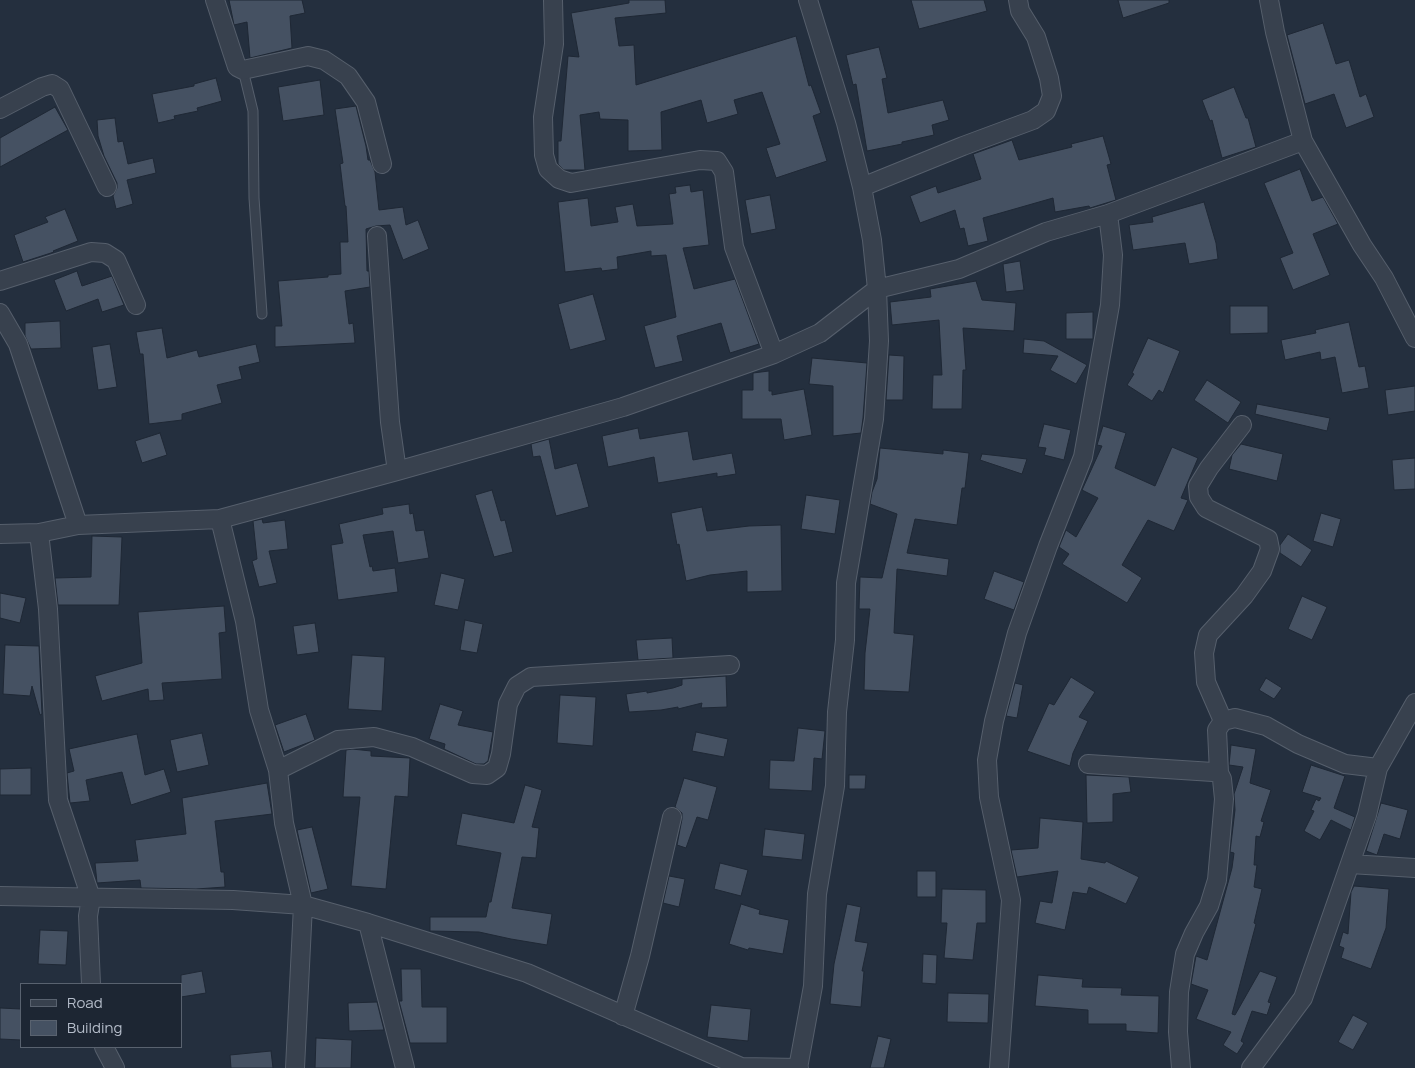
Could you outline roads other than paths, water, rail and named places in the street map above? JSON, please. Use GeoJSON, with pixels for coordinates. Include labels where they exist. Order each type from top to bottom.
{"type":"FeatureCollection","features":[{"type":"Feature","properties":{"kind":"street"},"geometry":{"type":"LineString","coordinates":[[215,0],[237,67],[243,70],[308,56],[324,60],[348,76],[366,102],[382,164]]}},
{"type":"Feature","properties":{"kind":"street"},"geometry":{"type":"LineString","coordinates":[[553,0],[554,44],[543,117],[544,155],[548,169],[559,179],[571,183],[700,160],[717,162],[724,172],[734,247],[774,354]]}},
{"type":"Feature","properties":{"kind":"street"},"geometry":{"type":"LineString","coordinates":[[0,896],[233,900],[303,904],[527,973],[740,1067],[798,1068],[813,986],[817,894],[835,786],[837,712],[845,640],[846,584],[874,418],[879,341],[877,289],[872,240],[862,187],[846,123],[808,0]]}},
{"type":"Feature","properties":{"kind":"street"},"geometry":{"type":"LineString","coordinates":[[862,187],[1033,120],[1046,111],[1052,96],[1048,78],[1036,38],[1020,11],[1018,0]]}},
{"type":"Feature","properties":{"kind":"street"},"geometry":{"type":"LineString","coordinates":[[1269,0],[1275,32],[1303,141],[1362,246],[1384,278],[1415,338]]}},
{"type":"Feature","properties":{"kind":"street"},"geometry":{"type":"LineString","coordinates":[[0,109],[42,87],[52,84],[60,89],[107,187]]}},
{"type":"Feature","properties":{"kind":"street"},"geometry":{"type":"LineString","coordinates":[[0,534],[39,533],[78,525],[220,519],[623,406],[774,354],[820,333],[877,289],[959,270],[1046,232],[1108,214],[1303,141]]}},
{"type":"Feature","properties":{"kind":"street"},"geometry":{"type":"LineString","coordinates":[[999,1068],[1010,900],[989,797],[987,760],[994,722],[1017,633],[1048,546],[1083,457],[1110,305],[1113,255],[1108,214]]}},
{"type":"Feature","properties":{"kind":"street"},"geometry":{"type":"LineString","coordinates":[[377,236],[390,422],[396,471]]}},
{"type":"Feature","properties":{"kind":"street"},"geometry":{"type":"LineString","coordinates":[[0,281],[91,252],[105,253],[116,260],[136,305]]}},
{"type":"Feature","properties":{"kind":"street"},"geometry":{"type":"LineString","coordinates":[[0,313],[18,344],[78,525]]}},
{"type":"Feature","properties":{"kind":"street"},"geometry":{"type":"LineString","coordinates":[[1223,721],[1206,682],[1204,653],[1208,635],[1244,596],[1262,571],[1270,550],[1268,540],[1206,508],[1199,497],[1198,486],[1242,424]]}},
{"type":"Feature","properties":{"kind":"street"},"geometry":{"type":"LineString","coordinates":[[220,519],[245,621],[260,710],[278,770],[284,823],[303,904],[295,1068]]}},
{"type":"Feature","properties":{"kind":"street"},"geometry":{"type":"LineString","coordinates":[[39,533],[48,609],[58,800],[91,898],[88,916],[91,983]]}},
{"type":"Feature","properties":{"kind":"street"},"geometry":{"type":"LineString","coordinates":[[278,770],[338,740],[374,737],[412,747],[473,774],[487,775],[496,768],[501,754],[508,704],[516,686],[532,677],[730,666]]}},
{"type":"Feature","properties":{"kind":"street"},"geometry":{"type":"LineString","coordinates":[[1251,1068],[1303,998],[1367,815],[1378,768],[1415,703]]}},
{"type":"Feature","properties":{"kind":"street"},"geometry":{"type":"LineString","coordinates":[[1181,1068],[1178,1032],[1179,992],[1185,954],[1209,906],[1217,880],[1224,799],[1222,779],[1219,773],[1217,730],[1223,721],[1235,718],[1266,726],[1298,744],[1345,764],[1378,768]]}},
{"type":"Feature","properties":{"kind":"street"},"geometry":{"type":"LineString","coordinates":[[1088,764],[1219,773]]}},
{"type":"Feature","properties":{"kind":"street"},"geometry":{"type":"LineString","coordinates":[[623,1016],[640,956],[672,818]]}},
{"type":"Feature","properties":{"kind":"street"},"geometry":{"type":"LineString","coordinates":[[1350,864],[1415,868]]}},
{"type":"Feature","properties":{"kind":"street"},"geometry":{"type":"LineString","coordinates":[[368,923],[405,1068]]}},
{"type":"Feature","properties":{"kind":"street"},"geometry":{"type":"LineString","coordinates":[[105,1048],[115,1068]]}},
{"type":"Feature","properties":{"kind":"lane"},"geometry":{"type":"LineString","coordinates":[[243,70],[253,111],[254,198],[262,314]]}}]}
